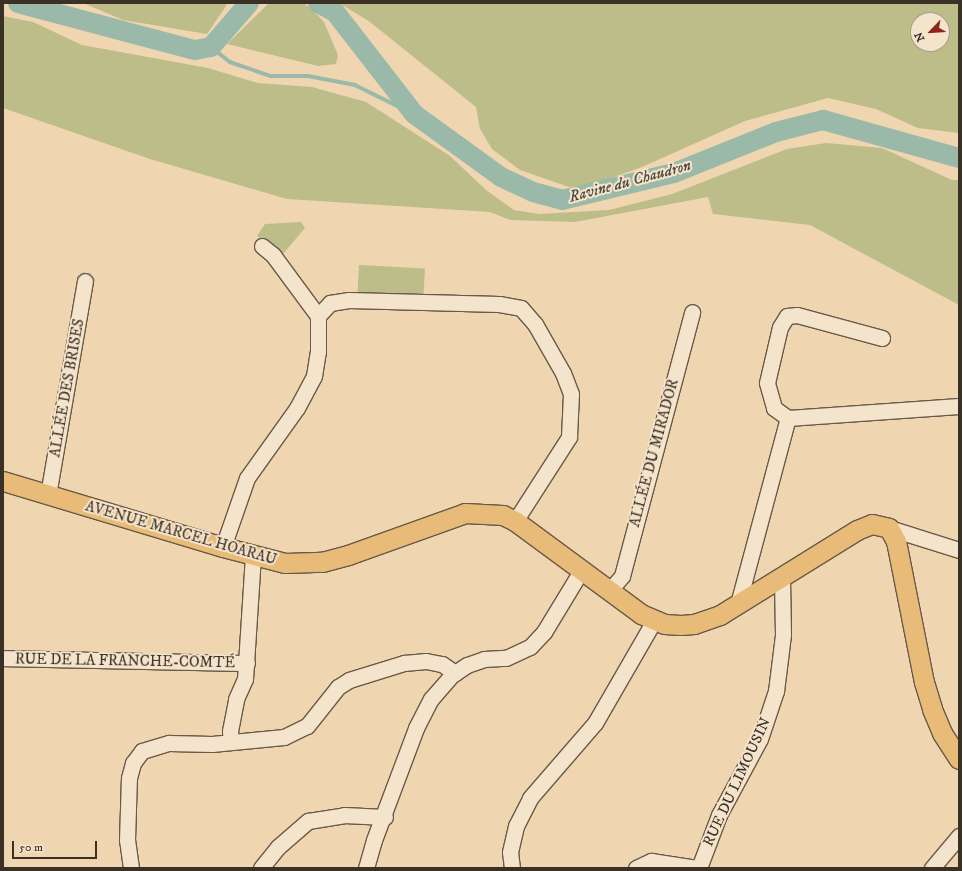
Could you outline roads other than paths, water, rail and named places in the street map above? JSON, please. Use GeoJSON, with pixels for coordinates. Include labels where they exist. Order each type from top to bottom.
{"type":"FeatureCollection","features":[{"type":"Feature","properties":{"kind":"main road","name":"AVENUE MARCEL HOARAU"},"geometry":{"type":"LineString","coordinates":[[3,481],[223,547],[285,563],[322,562],[466,513],[488,513],[515,521],[609,591],[654,621],[664,624],[694,624],[720,615],[857,530],[872,524],[889,528]]}},
{"type":"Feature","properties":{"kind":"main road"},"geometry":{"type":"LineString","coordinates":[[889,528],[896,541],[928,696],[942,733],[959,759]]}},
{"type":"Feature","properties":{"kind":"street"},"geometry":{"type":"LineString","coordinates":[[223,547],[247,478],[297,408],[314,376],[318,352],[318,316],[273,255],[262,246]]}},
{"type":"Feature","properties":{"kind":"street","name":"ALLÉE DES BRISES"},"geometry":{"type":"LineString","coordinates":[[48,495],[85,281]]}},
{"type":"Feature","properties":{"kind":"street"},"geometry":{"type":"LineString","coordinates":[[318,316],[330,303],[349,300],[499,304],[521,308],[535,324],[563,373],[571,394],[571,416],[570,437],[515,521]]}},
{"type":"Feature","properties":{"kind":"street","name":"ALLÉE DU MIRADOR"},"geometry":{"type":"LineString","coordinates":[[609,591],[622,576],[692,312]]}},
{"type":"Feature","properties":{"kind":"street"},"geometry":{"type":"LineString","coordinates":[[882,338],[797,315],[787,316],[780,327],[767,384],[774,408],[788,418],[959,406]]}},
{"type":"Feature","properties":{"kind":"street"},"geometry":{"type":"LineString","coordinates":[[738,604],[788,418]]}},
{"type":"Feature","properties":{"kind":"street"},"geometry":{"type":"LineString","coordinates":[[889,528],[959,550]]}},
{"type":"Feature","properties":{"kind":"street"},"geometry":{"type":"LineString","coordinates":[[231,742],[235,706],[246,680],[253,555]]}},
{"type":"Feature","properties":{"kind":"street"},"geometry":{"type":"LineString","coordinates":[[366,868],[374,840],[385,817],[416,728],[431,699],[455,673],[484,659],[506,658],[530,647],[544,632],[581,571]]}},
{"type":"Feature","properties":{"kind":"street","name":"RUE DU LIMOUSIN"},"geometry":{"type":"LineString","coordinates":[[699,868],[719,816],[760,739],[776,691],[783,635],[782,576]]}},
{"type":"Feature","properties":{"kind":"street"},"geometry":{"type":"LineString","coordinates":[[512,868],[510,852],[516,826],[530,798],[594,723],[654,621]]}},
{"type":"Feature","properties":{"kind":"street","name":"RUE DE LA FRANCHE-COMTÉ"},"geometry":{"type":"LineString","coordinates":[[3,658],[247,663]]}},
{"type":"Feature","properties":{"kind":"street"},"geometry":{"type":"LineString","coordinates":[[131,868],[127,840],[129,778],[133,763],[142,751],[169,744],[274,740],[299,731],[316,718],[338,687],[349,680],[417,660],[442,664],[455,673]]}},
{"type":"Feature","properties":{"kind":"street"},"geometry":{"type":"LineString","coordinates":[[261,868],[278,847],[308,821],[344,815],[385,817]]}},
{"type":"Feature","properties":{"kind":"street"},"geometry":{"type":"LineString","coordinates":[[932,868],[959,836]]}},
{"type":"Feature","properties":{"kind":"street"},"geometry":{"type":"LineString","coordinates":[[636,868],[650,861],[699,868]]}},
{"type":"Feature","properties":{"kind":"waterway","name":"Ravine du Chaudron"},"geometry":{"type":"LineString","coordinates":[[18,3],[195,50],[211,47],[249,3]]}},
{"type":"Feature","properties":{"kind":"waterway","name":"Ravine du Chaudron"},"geometry":{"type":"LineString","coordinates":[[318,3],[335,12],[414,114],[501,177],[533,192],[562,200],[674,173],[776,132],[823,120],[959,158]]}},
{"type":"Feature","properties":{"kind":"waterway"},"geometry":{"type":"LineString","coordinates":[[211,47],[230,62],[271,76],[308,76],[355,85],[414,114]]}}]}
